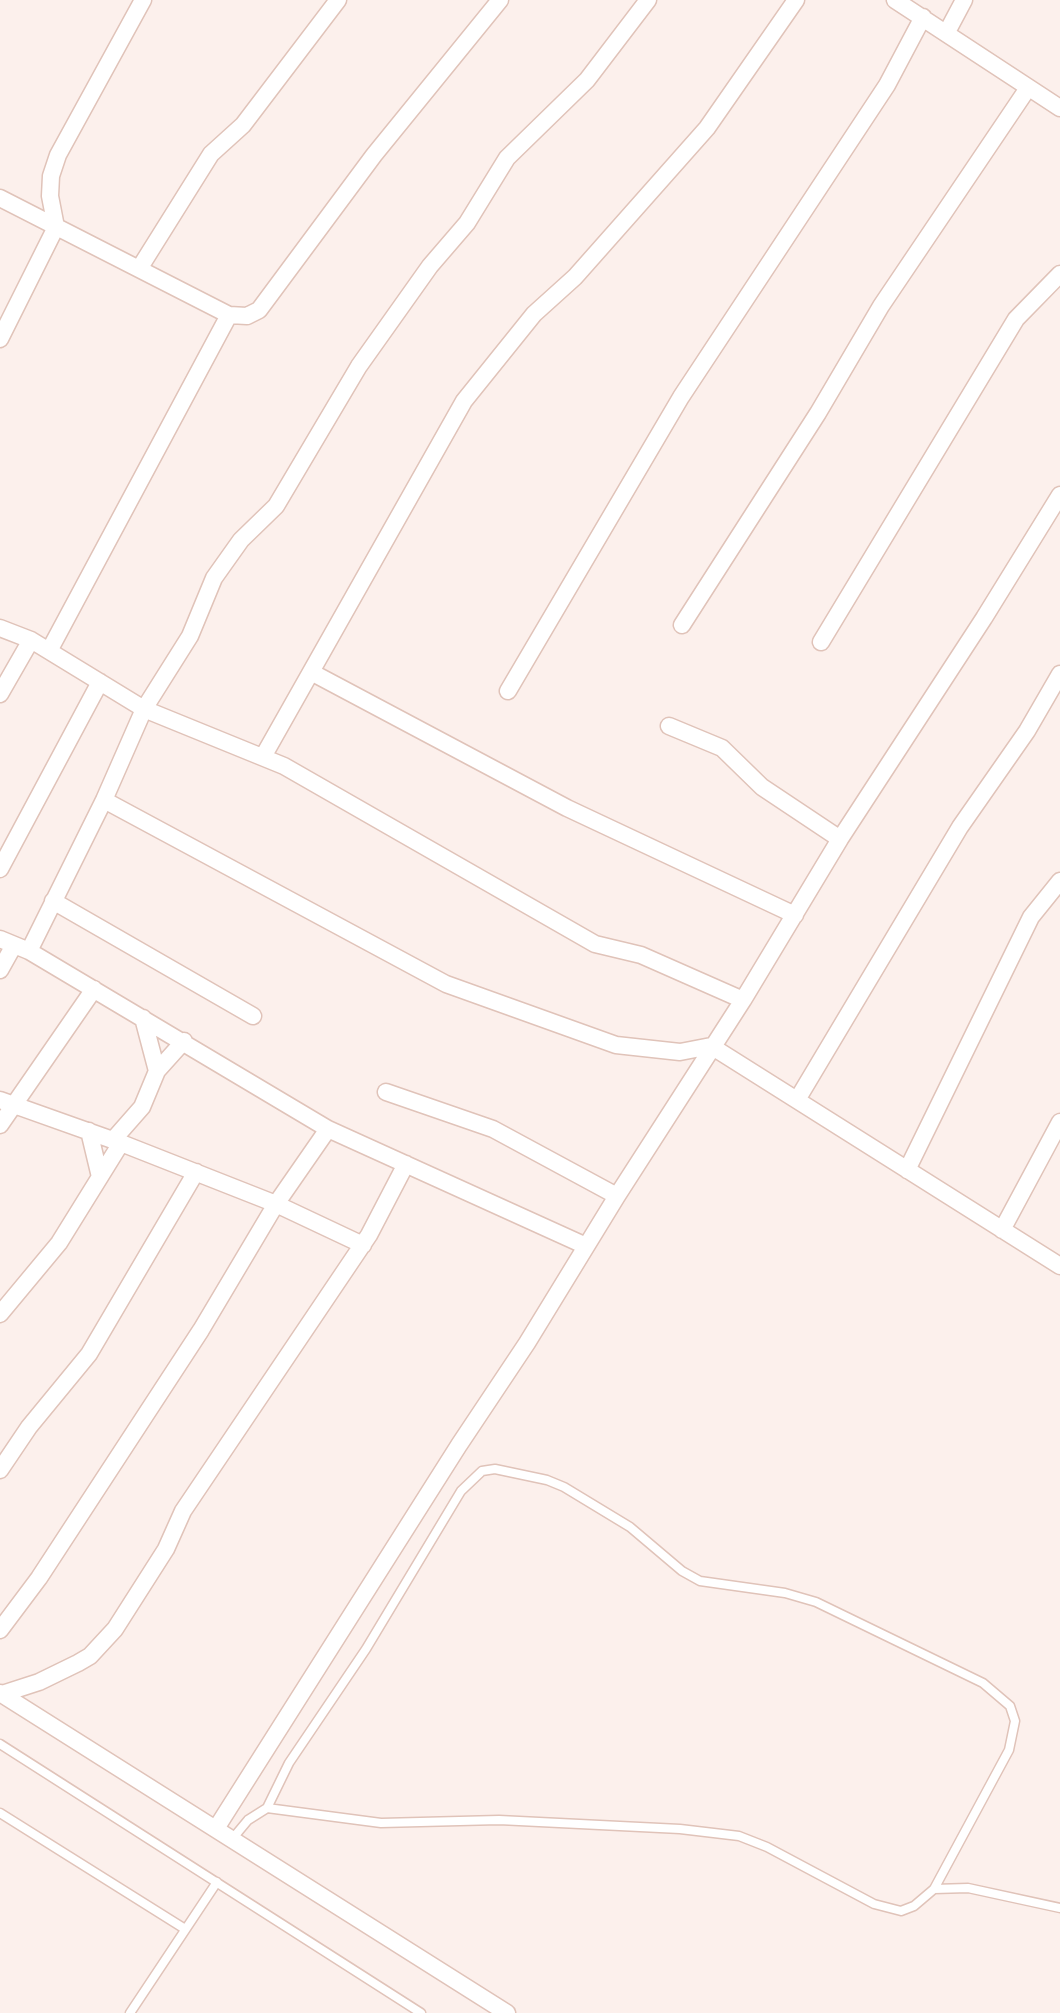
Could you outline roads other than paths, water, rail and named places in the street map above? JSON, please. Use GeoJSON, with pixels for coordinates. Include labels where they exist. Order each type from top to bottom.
{"type":"FeatureCollection","features":[{"type":"Feature","properties":{"kind":"street"},"geometry":{"type":"LineString","coordinates":[[0,339],[56,226],[50,196],[51,176],[58,155],[143,0]]}},
{"type":"Feature","properties":{"kind":"street"},"geometry":{"type":"LineString","coordinates":[[139,269],[211,154],[243,125],[338,0]]}},
{"type":"Feature","properties":{"kind":"street"},"geometry":{"type":"LineString","coordinates":[[0,198],[229,315],[247,316],[258,310],[374,155],[500,0]]}},
{"type":"Feature","properties":{"kind":"street"},"geometry":{"type":"LineString","coordinates":[[0,970],[14,945],[53,901],[104,800],[144,709],[190,636],[215,578],[241,540],[276,506],[359,366],[430,266],[467,223],[507,158],[587,80],[648,0]]}},
{"type":"Feature","properties":{"kind":"street"},"geometry":{"type":"LineString","coordinates":[[264,755],[464,401],[534,314],[575,277],[707,128],[796,0]]}},
{"type":"Feature","properties":{"kind":"street"},"geometry":{"type":"LineString","coordinates":[[895,0],[1060,108]]}},
{"type":"Feature","properties":{"kind":"street"},"geometry":{"type":"LineString","coordinates":[[947,32],[964,0]]}},
{"type":"Feature","properties":{"kind":"street"},"geometry":{"type":"LineString","coordinates":[[508,691],[681,397],[887,85],[923,17]]}},
{"type":"Feature","properties":{"kind":"street"},"geometry":{"type":"LineString","coordinates":[[682,625],[818,413],[881,306],[1028,88]]}},
{"type":"Feature","properties":{"kind":"street"},"geometry":{"type":"LineString","coordinates":[[821,642],[1016,319],[1060,274]]}},
{"type":"Feature","properties":{"kind":"street"},"geometry":{"type":"LineString","coordinates":[[50,651],[229,315]]}},
{"type":"Feature","properties":{"kind":"street"},"geometry":{"type":"LineString","coordinates":[[217,1827],[458,1445],[527,1343],[711,1046],[743,1000],[840,839],[984,618],[1060,495]]}},
{"type":"Feature","properties":{"kind":"street"},"geometry":{"type":"LineString","coordinates":[[0,628],[31,639],[144,709],[264,755],[588,940],[641,955],[743,1000]]}},
{"type":"Feature","properties":{"kind":"street"},"geometry":{"type":"LineString","coordinates":[[0,694],[31,639]]}},
{"type":"Feature","properties":{"kind":"street"},"geometry":{"type":"LineString","coordinates":[[311,672],[567,808],[795,915]]}},
{"type":"Feature","properties":{"kind":"street"},"geometry":{"type":"LineString","coordinates":[[797,1100],[960,827],[1027,732],[1060,674]]}},
{"type":"Feature","properties":{"kind":"street"},"geometry":{"type":"LineString","coordinates":[[0,869],[100,682]]}},
{"type":"Feature","properties":{"kind":"street"},"geometry":{"type":"LineString","coordinates":[[669,726],[722,748],[762,787],[840,839]]}},
{"type":"Feature","properties":{"kind":"street"},"geometry":{"type":"LineString","coordinates":[[104,800],[446,984],[617,1045],[680,1052],[711,1046],[1060,1266]]}},
{"type":"Feature","properties":{"kind":"street"},"geometry":{"type":"LineString","coordinates":[[907,1170],[1031,917],[1060,881]]}},
{"type":"Feature","properties":{"kind":"street"},"geometry":{"type":"LineString","coordinates":[[53,901],[253,1016]]}},
{"type":"Feature","properties":{"kind":"street"},"geometry":{"type":"LineString","coordinates":[[14,945],[184,1041],[328,1129],[586,1246]]}},
{"type":"Feature","properties":{"kind":"street"},"geometry":{"type":"LineString","coordinates":[[0,1125],[6,1102],[94,989]]}},
{"type":"Feature","properties":{"kind":"street"},"geometry":{"type":"LineString","coordinates":[[143,1018],[157,1071]]}},
{"type":"Feature","properties":{"kind":"street"},"geometry":{"type":"LineString","coordinates":[[0,1314],[59,1242],[100,1177],[117,1141],[142,1107],[157,1071],[184,1041]]}},
{"type":"Feature","properties":{"kind":"street"},"geometry":{"type":"LineString","coordinates":[[386,1092],[493,1129],[617,1196]]}},
{"type":"Feature","properties":{"kind":"street"},"geometry":{"type":"LineString","coordinates":[[6,1102],[117,1141],[276,1204],[363,1245]]}},
{"type":"Feature","properties":{"kind":"street"},"geometry":{"type":"LineString","coordinates":[[1002,1230],[1060,1122]]}},
{"type":"Feature","properties":{"kind":"street"},"geometry":{"type":"LineString","coordinates":[[0,1630],[39,1578],[149,1409],[276,1204],[328,1129]]}},
{"type":"Feature","properties":{"kind":"street"},"geometry":{"type":"LineString","coordinates":[[89,1132],[100,1177]]}},
{"type":"Feature","properties":{"kind":"street"},"geometry":{"type":"LineString","coordinates":[[1,1693],[39,1682],[78,1664],[96,1650],[115,1629],[166,1549],[183,1511],[363,1245],[406,1164]]}},
{"type":"Feature","properties":{"kind":"street"},"geometry":{"type":"LineString","coordinates":[[0,1470],[29,1426],[89,1354],[196,1172]]}},
{"type":"Feature","properties":{"kind":"street"},"geometry":{"type":"LineString","coordinates":[[1,1693],[217,1827],[507,2013]]}},
{"type":"Feature","properties":{"kind":"lane"},"geometry":{"type":"LineString","coordinates":[[233,1838],[248,1820],[267,1808],[289,1763],[366,1649],[461,1492],[482,1471],[495,1469],[547,1479],[564,1488],[630,1527],[682,1571],[700,1580],[785,1593],[817,1602],[983,1683],[1010,1706],[1016,1721],[1009,1750],[934,1889],[914,1906],[901,1911],[887,1909],[794,1864],[767,1847],[739,1836],[692,1830],[499,1820],[381,1822],[267,1808]]}},
{"type":"Feature","properties":{"kind":"lane"},"geometry":{"type":"LineString","coordinates":[[0,1744],[421,2013]]}},
{"type":"Feature","properties":{"kind":"lane"},"geometry":{"type":"LineString","coordinates":[[0,1813],[186,1929]]}},
{"type":"Feature","properties":{"kind":"lane"},"geometry":{"type":"LineString","coordinates":[[130,2013],[217,1882]]}},
{"type":"Feature","properties":{"kind":"lane"},"geometry":{"type":"LineString","coordinates":[[934,1889],[968,1888],[1060,1908]]}}]}
